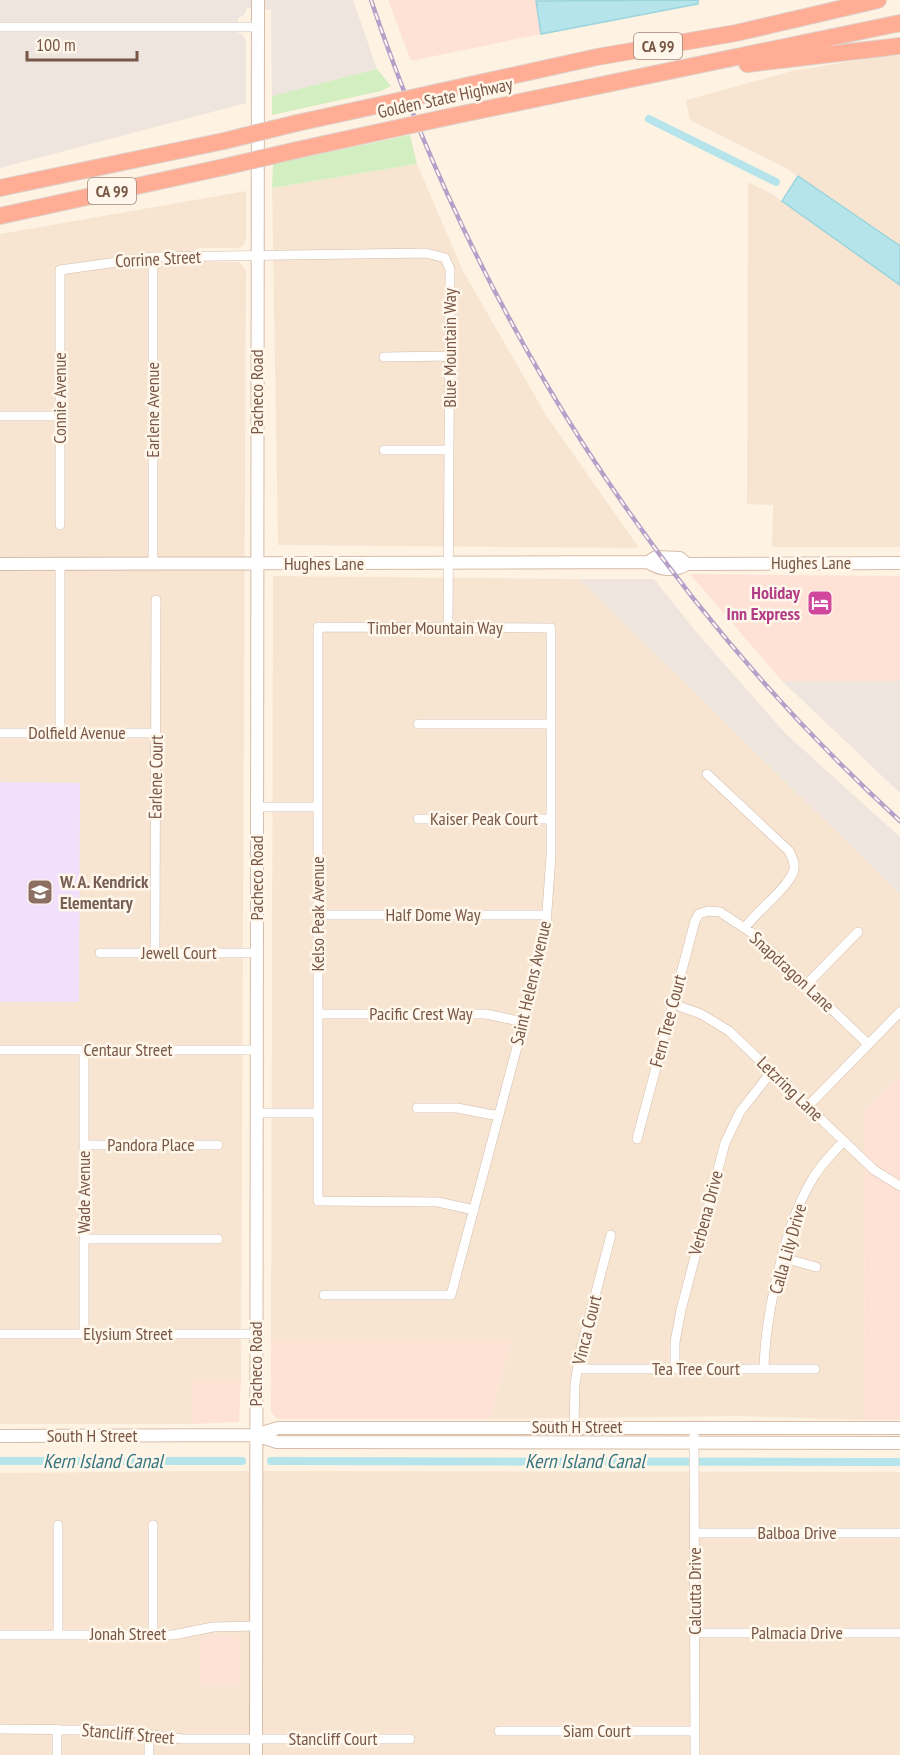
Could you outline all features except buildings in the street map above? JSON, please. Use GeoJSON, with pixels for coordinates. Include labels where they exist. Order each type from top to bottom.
{"type":"FeatureCollection","features":[{"type":"Feature","properties":{"kind":"highway"},"geometry":{"type":"LineString","coordinates":[[736,33],[850,0]]}},
{"type":"Feature","properties":{"kind":"highway","name":"Golden State Highway"},"geometry":{"type":"LineString","coordinates":[[0,188],[224,141],[597,57],[736,33],[878,0]]}},
{"type":"Feature","properties":{"kind":"highway","name":"Golden State Highway"},"geometry":{"type":"LineString","coordinates":[[0,216],[448,117],[900,23]]}},
{"type":"Feature","properties":{"kind":"highway"},"geometry":{"type":"LineString","coordinates":[[714,61],[739,65],[900,46]]}},
{"type":"Feature","properties":{"kind":"street","name":"Pacheco Road"},"geometry":{"type":"LineString","coordinates":[[256,1755],[258,0]]}},
{"type":"Feature","properties":{"kind":"street"},"geometry":{"type":"LineString","coordinates":[[0,27],[258,27]]}},
{"type":"Feature","properties":{"kind":"street","name":"Blue Mountain Way"},"geometry":{"type":"LineString","coordinates":[[258,256],[426,253],[445,258],[450,269],[448,628]]}},
{"type":"Feature","properties":{"kind":"street","name":"Corrine Street"},"geometry":{"type":"LineString","coordinates":[[60,270],[153,256],[258,256]]}},
{"type":"Feature","properties":{"kind":"street","name":"Earlene Avenue"},"geometry":{"type":"LineString","coordinates":[[153,256],[153,564]]}},
{"type":"Feature","properties":{"kind":"street","name":"Connie Avenue"},"geometry":{"type":"LineString","coordinates":[[60,270],[60,525]]}},
{"type":"Feature","properties":{"kind":"street"},"geometry":{"type":"LineString","coordinates":[[384,357],[450,356]]}},
{"type":"Feature","properties":{"kind":"street"},"geometry":{"type":"LineString","coordinates":[[0,416],[60,416]]}},
{"type":"Feature","properties":{"kind":"street"},"geometry":{"type":"LineString","coordinates":[[384,450],[449,450]]}},
{"type":"Feature","properties":{"kind":"street","name":"Hughes Lane"},"geometry":{"type":"LineString","coordinates":[[0,564],[648,562],[657,569],[680,568],[687,564],[900,563]]}},
{"type":"Feature","properties":{"kind":"street"},"geometry":{"type":"LineString","coordinates":[[60,564],[60,733]]}},
{"type":"Feature","properties":{"kind":"street","name":"Earlene Court"},"geometry":{"type":"LineString","coordinates":[[155,953],[156,600]]}},
{"type":"Feature","properties":{"kind":"street","name":"Timber Mountain Way"},"geometry":{"type":"LineString","coordinates":[[318,627],[551,628]]}},
{"type":"Feature","properties":{"kind":"street","name":"Kelso Peak Avenue"},"geometry":{"type":"LineString","coordinates":[[318,627],[318,1202],[438,1202],[474,1210]]}},
{"type":"Feature","properties":{"kind":"street","name":"Saint Helens Avenue"},"geometry":{"type":"LineString","coordinates":[[324,1295],[451,1295],[542,951],[547,915],[551,819],[551,628]]}},
{"type":"Feature","properties":{"kind":"street"},"geometry":{"type":"LineString","coordinates":[[418,724],[551,724]]}},
{"type":"Feature","properties":{"kind":"street","name":"Dolfield Avenue"},"geometry":{"type":"LineString","coordinates":[[0,733],[155,733]]}},
{"type":"Feature","properties":{"kind":"street"},"geometry":{"type":"LineString","coordinates":[[706,774],[789,851],[795,867],[789,879],[745,928]]}},
{"type":"Feature","properties":{"kind":"street"},"geometry":{"type":"LineString","coordinates":[[257,807],[318,807]]}},
{"type":"Feature","properties":{"kind":"street","name":"Kaiser Peak Court"},"geometry":{"type":"LineString","coordinates":[[418,819],[551,819]]}},
{"type":"Feature","properties":{"kind":"street","name":"Snapdragon Lane"},"geometry":{"type":"LineString","coordinates":[[708,910],[720,912],[765,943],[868,1044]]}},
{"type":"Feature","properties":{"kind":"street","name":"Fern Tree Court"},"geometry":{"type":"LineString","coordinates":[[637,1139],[695,921],[699,914],[708,910]]}},
{"type":"Feature","properties":{"kind":"street","name":"Half Dome Way"},"geometry":{"type":"LineString","coordinates":[[318,915],[547,915]]}},
{"type":"Feature","properties":{"kind":"street"},"geometry":{"type":"LineString","coordinates":[[807,984],[858,932]]}},
{"type":"Feature","properties":{"kind":"street","name":"Jewell Court"},"geometry":{"type":"LineString","coordinates":[[100,953],[256,953]]}},
{"type":"Feature","properties":{"kind":"street","name":"Letzring Lane"},"geometry":{"type":"LineString","coordinates":[[673,1004],[701,1014],[729,1031],[874,1170],[900,1186]]}},
{"type":"Feature","properties":{"kind":"street"},"geometry":{"type":"LineString","coordinates":[[808,1106],[900,1012]]}},
{"type":"Feature","properties":{"kind":"street","name":"Pacific Crest Way"},"geometry":{"type":"LineString","coordinates":[[318,1014],[486,1014],[524,1022]]}},
{"type":"Feature","properties":{"kind":"street","name":"Centaur Street"},"geometry":{"type":"LineString","coordinates":[[0,1050],[256,1050]]}},
{"type":"Feature","properties":{"kind":"street","name":"Wade Avenue"},"geometry":{"type":"LineString","coordinates":[[84,1050],[84,1334]]}},
{"type":"Feature","properties":{"kind":"street","name":"Verbena Drive"},"geometry":{"type":"LineString","coordinates":[[675,1369],[677,1325],[725,1143],[744,1106],[772,1071]]}},
{"type":"Feature","properties":{"kind":"street"},"geometry":{"type":"LineString","coordinates":[[417,1108],[457,1108],[499,1116]]}},
{"type":"Feature","properties":{"kind":"street"},"geometry":{"type":"LineString","coordinates":[[256,1113],[318,1113]]}},
{"type":"Feature","properties":{"kind":"street","name":"Calla Lily Drive"},"geometry":{"type":"LineString","coordinates":[[764,1369],[767,1325],[802,1199],[817,1171],[844,1141]]}},
{"type":"Feature","properties":{"kind":"street","name":"Pandora Place"},"geometry":{"type":"LineString","coordinates":[[84,1145],[218,1145]]}},
{"type":"Feature","properties":{"kind":"street","name":"Vinca Court"},"geometry":{"type":"LineString","coordinates":[[574,1426],[577,1369],[611,1235]]}},
{"type":"Feature","properties":{"kind":"street"},"geometry":{"type":"LineString","coordinates":[[84,1239],[218,1239]]}},
{"type":"Feature","properties":{"kind":"street"},"geometry":{"type":"LineString","coordinates":[[784,1258],[816,1267]]}},
{"type":"Feature","properties":{"kind":"street","name":"Elysium Street"},"geometry":{"type":"LineString","coordinates":[[0,1334],[256,1334]]}},
{"type":"Feature","properties":{"kind":"street","name":"Tea Tree Court"},"geometry":{"type":"LineString","coordinates":[[577,1369],[814,1369]]}},
{"type":"Feature","properties":{"kind":"street"},"geometry":{"type":"LineString","coordinates":[[507,1441],[562,1435],[574,1426]]}},
{"type":"Feature","properties":{"kind":"street","name":"South H Street"},"geometry":{"type":"LineString","coordinates":[[0,1436],[255,1435],[278,1428],[574,1426],[900,1443]]}},
{"type":"Feature","properties":{"kind":"street"},"geometry":{"type":"LineString","coordinates":[[356,1442],[410,1435],[417,1427]]}},
{"type":"Feature","properties":{"kind":"street","name":"South H Street"},"geometry":{"type":"LineString","coordinates":[[255,1435],[277,1442],[507,1441],[900,1428]]}},
{"type":"Feature","properties":{"kind":"street","name":"Calcutta Drive"},"geometry":{"type":"LineString","coordinates":[[695,1434],[695,1755]]}},
{"type":"Feature","properties":{"kind":"street"},"geometry":{"type":"LineString","coordinates":[[58,1525],[58,1635]]}},
{"type":"Feature","properties":{"kind":"street"},"geometry":{"type":"LineString","coordinates":[[153,1525],[153,1635]]}},
{"type":"Feature","properties":{"kind":"street","name":"Balboa Drive"},"geometry":{"type":"LineString","coordinates":[[695,1533],[900,1533]]}},
{"type":"Feature","properties":{"kind":"street","name":"Jonah Street"},"geometry":{"type":"LineString","coordinates":[[0,1635],[153,1635],[184,1633],[213,1627],[256,1626]]}},
{"type":"Feature","properties":{"kind":"street","name":"Palmacia Drive"},"geometry":{"type":"LineString","coordinates":[[695,1633],[900,1633]]}},
{"type":"Feature","properties":{"kind":"street","name":"Stancliff Street"},"geometry":{"type":"LineString","coordinates":[[0,1729],[113,1730],[183,1739],[256,1739]]}},
{"type":"Feature","properties":{"kind":"street"},"geometry":{"type":"LineString","coordinates":[[57,1729],[57,1755]]}},
{"type":"Feature","properties":{"kind":"street","name":"Siam Court"},"geometry":{"type":"LineString","coordinates":[[499,1731],[695,1731]]}},
{"type":"Feature","properties":{"kind":"street"},"geometry":{"type":"LineString","coordinates":[[149,1734],[149,1755]]}},
{"type":"Feature","properties":{"kind":"street","name":"Stancliff Court"},"geometry":{"type":"LineString","coordinates":[[256,1739],[410,1739]]}},
{"type":"Feature","properties":{"kind":"shaded area"},"geometry":{"type":"Polygon","coordinates":[[[0,0],[353,0],[377,69],[272,96],[271,10],[247,8],[244,15],[238,18],[237,32],[243,35],[246,42],[246,103],[0,168],[0,0]]]}},
{"type":"Feature","properties":{"kind":"shaded area"},"geometry":{"type":"Polygon","coordinates":[[[388,0],[539,0],[536,1],[541,34],[411,61],[388,0]]]}},
{"type":"Feature","properties":{"kind":"shaded area"},"geometry":{"type":"Polygon","coordinates":[[[900,56],[900,246],[789,170],[690,120],[686,100],[792,71],[878,57],[900,56]]]}},
{"type":"Feature","properties":{"kind":"shaded area"},"geometry":{"type":"Polygon","coordinates":[[[417,164],[463,271],[546,415],[639,548],[278,545],[272,188],[417,164]]]}},
{"type":"Feature","properties":{"kind":"shaded area"},"geometry":{"type":"Polygon","coordinates":[[[748,182],[772,194],[900,285],[900,547],[772,547],[773,505],[747,504],[748,182]]]}},
{"type":"Feature","properties":{"kind":"shaded area"},"geometry":{"type":"Polygon","coordinates":[[[246,191],[244,245],[239,248],[199,248],[199,261],[239,262],[246,270],[241,1381],[191,1381],[191,1424],[0,1424],[0,234],[246,191]]]}},
{"type":"Feature","properties":{"kind":"shaded area"},"geometry":{"type":"Polygon","coordinates":[[[690,574],[900,576],[900,681],[782,681],[690,574]]]}},
{"type":"Feature","properties":{"kind":"shaded area"},"geometry":{"type":"Polygon","coordinates":[[[273,576],[579,579],[900,894],[900,1074],[865,1110],[864,1420],[737,1416],[490,1419],[511,1341],[271,1341],[273,576]]]}},
{"type":"Feature","properties":{"kind":"shaded area"},"geometry":{"type":"Polygon","coordinates":[[[579,579],[654,579],[697,633],[786,734],[900,837],[900,894],[579,579]]]}},
{"type":"Feature","properties":{"kind":"shaded area"},"geometry":{"type":"Polygon","coordinates":[[[782,681],[900,681],[900,793],[782,681]]]}},
{"type":"Feature","properties":{"kind":"shaded area","name":"W. A. Kendrick Elementary"},"geometry":{"type":"Polygon","coordinates":[[[0,782],[80,783],[79,1002],[0,1002],[0,782]]]}},
{"type":"Feature","properties":{"kind":"shaded area"},"geometry":{"type":"Polygon","coordinates":[[[900,1074],[900,1420],[864,1420],[865,1110],[900,1074]]]}},
{"type":"Feature","properties":{"kind":"shaded area"},"geometry":{"type":"Polygon","coordinates":[[[271,1341],[511,1341],[490,1419],[277,1419],[271,1412],[271,1341]]]}},
{"type":"Feature","properties":{"kind":"shaded area"},"geometry":{"type":"Polygon","coordinates":[[[191,1381],[241,1381],[239,1422],[191,1424],[191,1381]]]}},
{"type":"Feature","properties":{"kind":"shaded area"},"geometry":{"type":"Polygon","coordinates":[[[900,1472],[900,1755],[0,1755],[0,1473],[900,1472]]]}},
{"type":"Feature","properties":{"kind":"shaded area"},"geometry":{"type":"Polygon","coordinates":[[[216,1636],[241,1637],[241,1685],[199,1685],[200,1639],[216,1636]]]}},
{"type":"Feature","properties":{"kind":"green space"},"geometry":{"type":"Polygon","coordinates":[[[377,69],[391,86],[381,91],[272,115],[272,96],[377,69]]]}},
{"type":"Feature","properties":{"kind":"green space"},"geometry":{"type":"Polygon","coordinates":[[[410,135],[417,164],[272,188],[273,164],[410,135]]]}},
{"type":"Feature","properties":{"kind":"water"},"geometry":{"type":"Polygon","coordinates":[[[698,0],[698,4],[541,34],[536,1],[698,0]]]}},
{"type":"Feature","properties":{"kind":"water"},"geometry":{"type":"Polygon","coordinates":[[[798,176],[900,246],[900,285],[782,201],[798,176]]]}},
{"type":"Feature","properties":{"kind":"waterway"},"geometry":{"type":"LineString","coordinates":[[649,119],[776,182]]}},
{"type":"Feature","properties":{"kind":"waterway","name":"Kern Island Canal"},"geometry":{"type":"LineString","coordinates":[[0,1461],[242,1461]]}},
{"type":"Feature","properties":{"kind":"waterway","name":"Kern Island Canal"},"geometry":{"type":"LineString","coordinates":[[271,1461],[900,1462]]}},
{"type":"Feature","properties":{"kind":"railway"},"geometry":{"type":"LineString","coordinates":[[371,0],[414,116],[464,230],[520,339],[583,444],[653,545],[729,642],[811,734],[900,821]]}},
{"type":"Feature","properties":{"kind":"place","name":"Holiday Inn Express"},"geometry":{"type":"Point","coordinates":[820,603]}},
{"type":"Feature","properties":{"kind":"place","name":"W. A. Kendrick Elementary"},"geometry":{"type":"Point","coordinates":[40,892]}}]}
